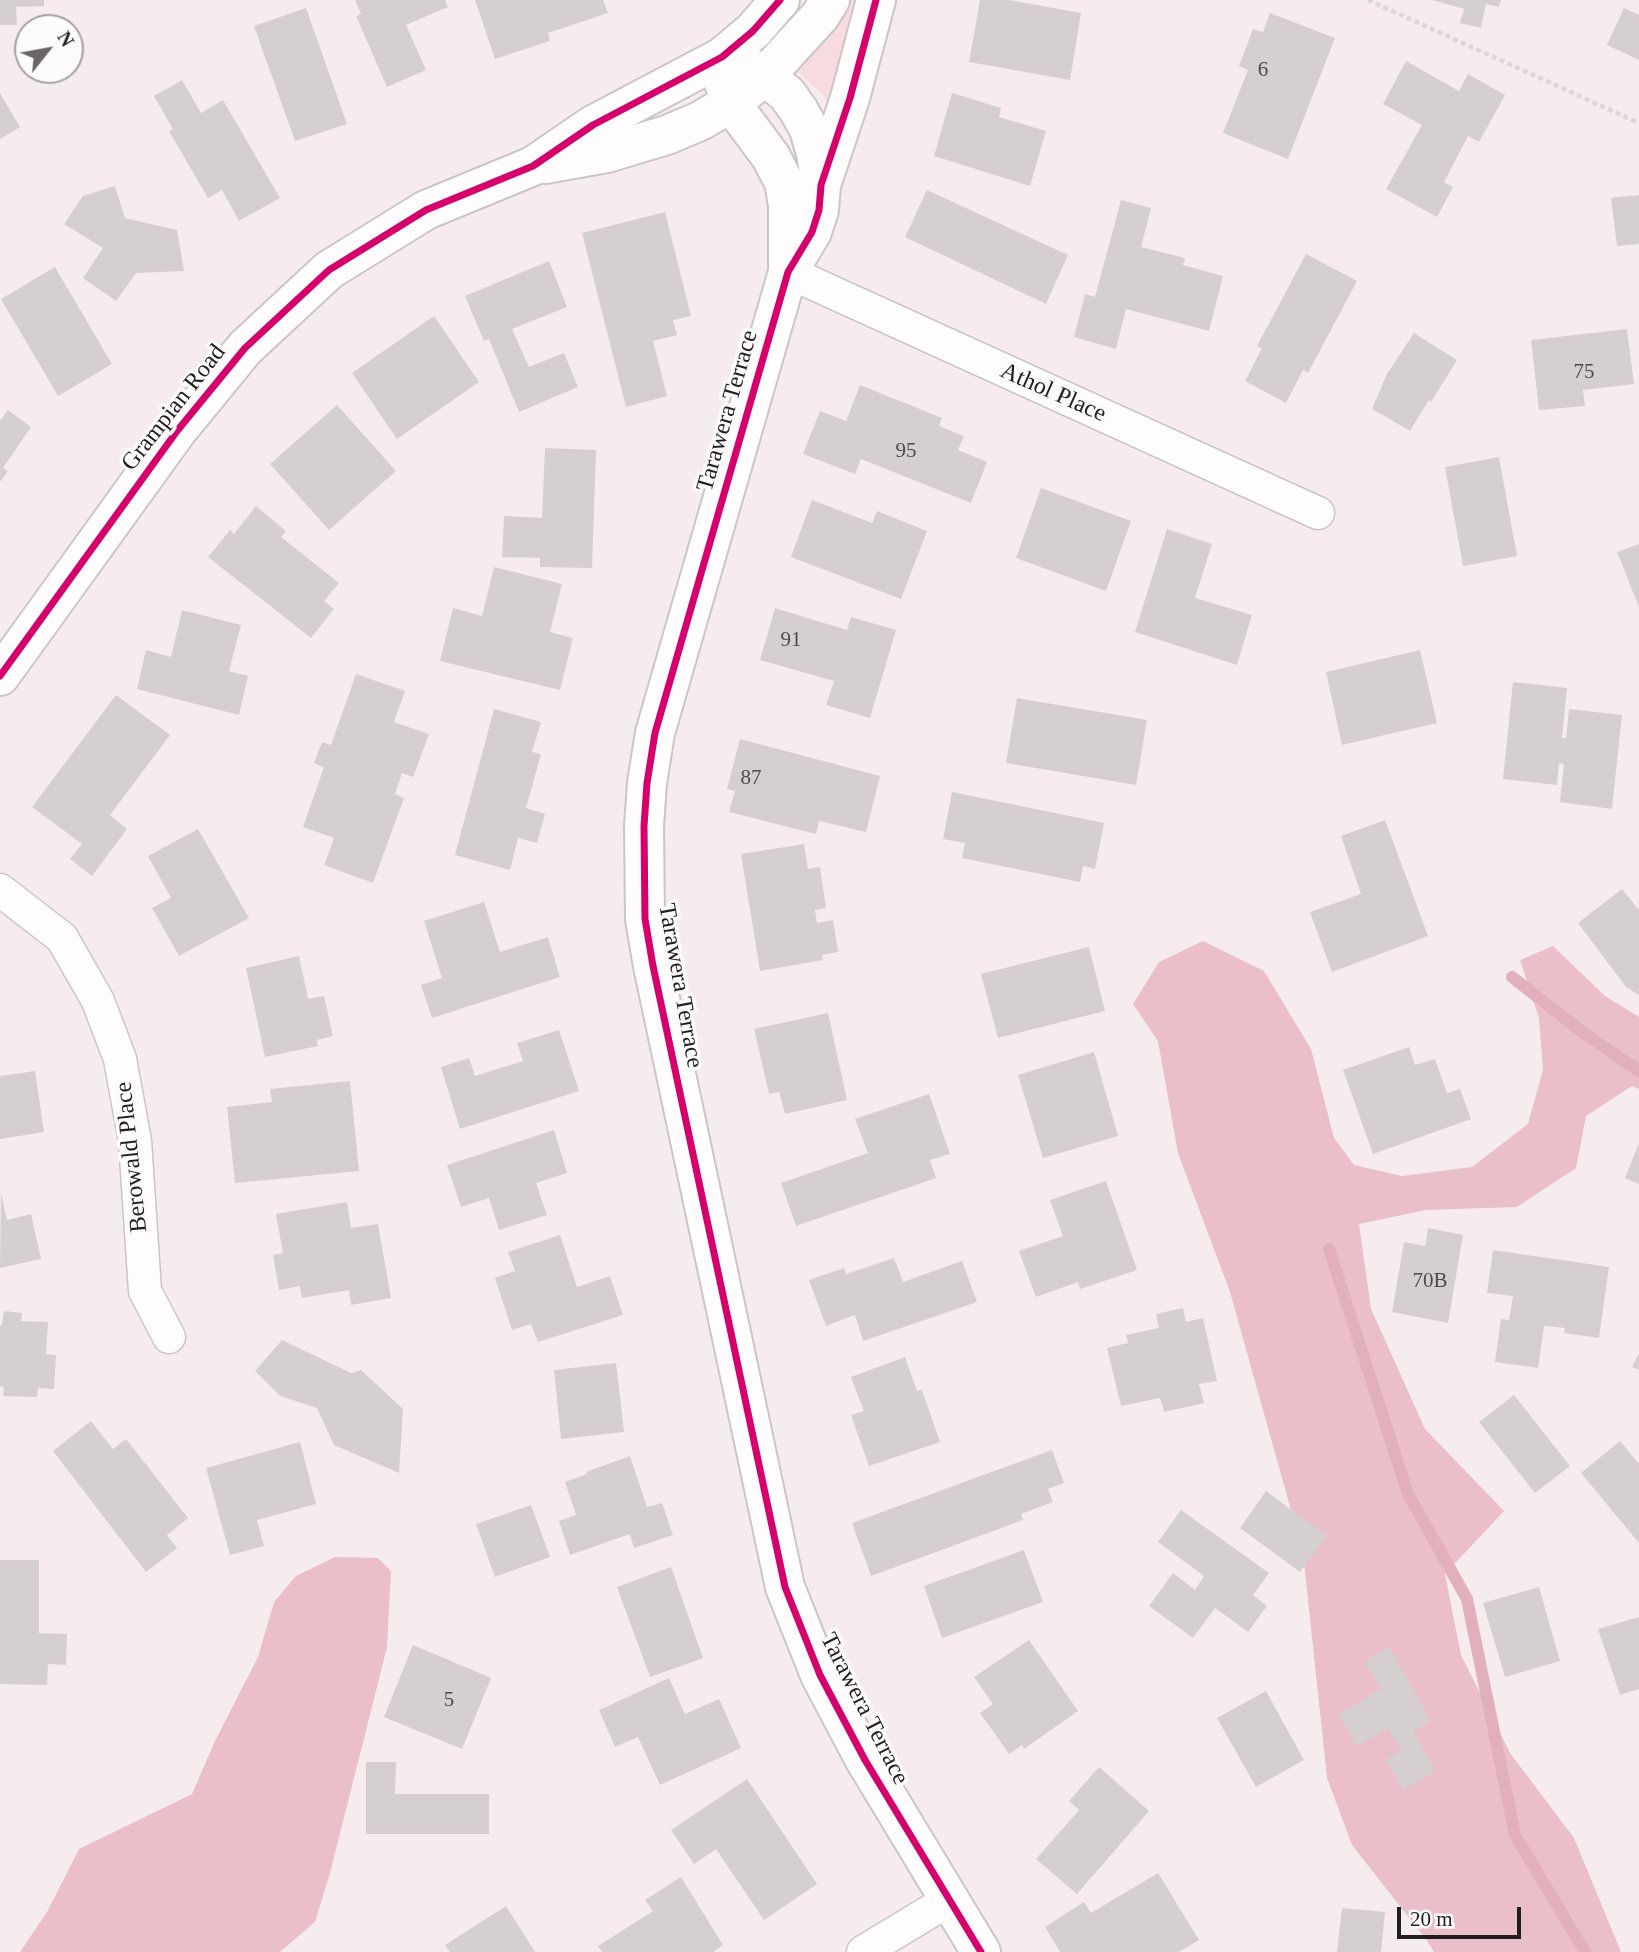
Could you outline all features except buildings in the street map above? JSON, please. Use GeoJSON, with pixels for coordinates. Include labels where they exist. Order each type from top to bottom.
{"type":"FeatureCollection","features":[{"type":"Feature","properties":{"kind":"street"},"geometry":{"type":"LineString","coordinates":[[722,57],[753,31],[780,0]]}},
{"type":"Feature","properties":{"kind":"street","name":"Grampian Road"},"geometry":{"type":"LineString","coordinates":[[0,676],[177,431],[245,348],[329,270],[426,210],[534,166],[607,153],[667,135],[700,121],[731,103],[765,76],[820,16],[830,0]]}},
{"type":"Feature","properties":{"kind":"street","name":"Tarawera Terrace"},"geometry":{"type":"LineString","coordinates":[[876,0],[850,98],[821,185],[812,232],[789,272],[655,733],[644,826],[645,919],[785,1587],[820,1675],[865,1760],[981,1952]]}},
{"type":"Feature","properties":{"kind":"street","name":"Tarawera Terrace"},"geometry":{"type":"LineString","coordinates":[[789,272],[788,205],[784,182],[771,157],[731,103],[723,80],[722,57],[765,76],[787,94],[810,130],[821,185]]}},
{"type":"Feature","properties":{"kind":"street","name":"Grampian Road"},"geometry":{"type":"LineString","coordinates":[[534,166],[593,125],[722,57]]}},
{"type":"Feature","properties":{"kind":"street","name":"Athol Place"},"geometry":{"type":"LineString","coordinates":[[789,272],[1318,513]]}},
{"type":"Feature","properties":{"kind":"street","name":"Berowald Place"},"geometry":{"type":"LineString","coordinates":[[0,890],[62,938],[98,1001],[120,1059],[135,1141],[145,1291],[169,1337]]}},
{"type":"Feature","properties":{"kind":"street"},"geometry":{"type":"LineString","coordinates":[[863,1952],[949,1900]]}},
{"type":"Feature","properties":{"kind":"path"},"geometry":{"type":"LineString","coordinates":[[1368,0],[1639,123]]}},
{"type":"Feature","properties":{"kind":"shaded area"},"geometry":{"type":"Polygon","coordinates":[[[851,0],[856,0],[830,105],[795,69],[834,26],[851,0]]]}},
{"type":"Feature","properties":{"kind":"shaded area"},"geometry":{"type":"Polygon","coordinates":[[[1203,941],[1264,971],[1311,1049],[1334,1138],[1354,1165],[1402,1176],[1472,1167],[1528,1124],[1543,1070],[1539,1018],[1520,960],[1553,946],[1605,996],[1639,1017],[1639,1089],[1632,1086],[1586,1116],[1576,1168],[1517,1207],[1426,1210],[1359,1224],[1371,1309],[1425,1429],[1504,1511],[1445,1574],[1461,1655],[1510,1753],[1574,1838],[1621,1952],[1434,1952],[1352,1845],[1327,1778],[1303,1553],[1230,1292],[1178,1153],[1158,1041],[1133,1004],[1159,962],[1203,941]]]}},
{"type":"Feature","properties":{"kind":"shaded area"},"geometry":{"type":"Polygon","coordinates":[[[335,1557],[378,1558],[391,1571],[387,1647],[330,1873],[315,1922],[280,1952],[20,1952],[47,1912],[79,1849],[192,1794],[215,1741],[258,1657],[274,1602],[296,1576],[335,1557]]]}},
{"type":"Feature","properties":{"kind":"waterway"},"geometry":{"type":"LineString","coordinates":[[1512,977],[1581,1031],[1639,1071]]}},
{"type":"Feature","properties":{"kind":"waterway"},"geometry":{"type":"LineString","coordinates":[[1329,1249],[1408,1494],[1467,1599],[1515,1835],[1585,1952]]}},
{"type":"Feature","properties":{"kind":"cycle path"},"geometry":{"type":"LineString","coordinates":[[0,676],[177,431],[245,348],[329,270],[426,210],[533,166],[593,125],[722,57],[753,31],[780,0]]}},
{"type":"Feature","properties":{"kind":"cycle path"},"geometry":{"type":"LineString","coordinates":[[876,0],[850,98],[821,185],[819,210],[812,232],[788,272],[655,733],[644,826],[645,919],[785,1587],[820,1675],[865,1760],[981,1952]]}}]}
